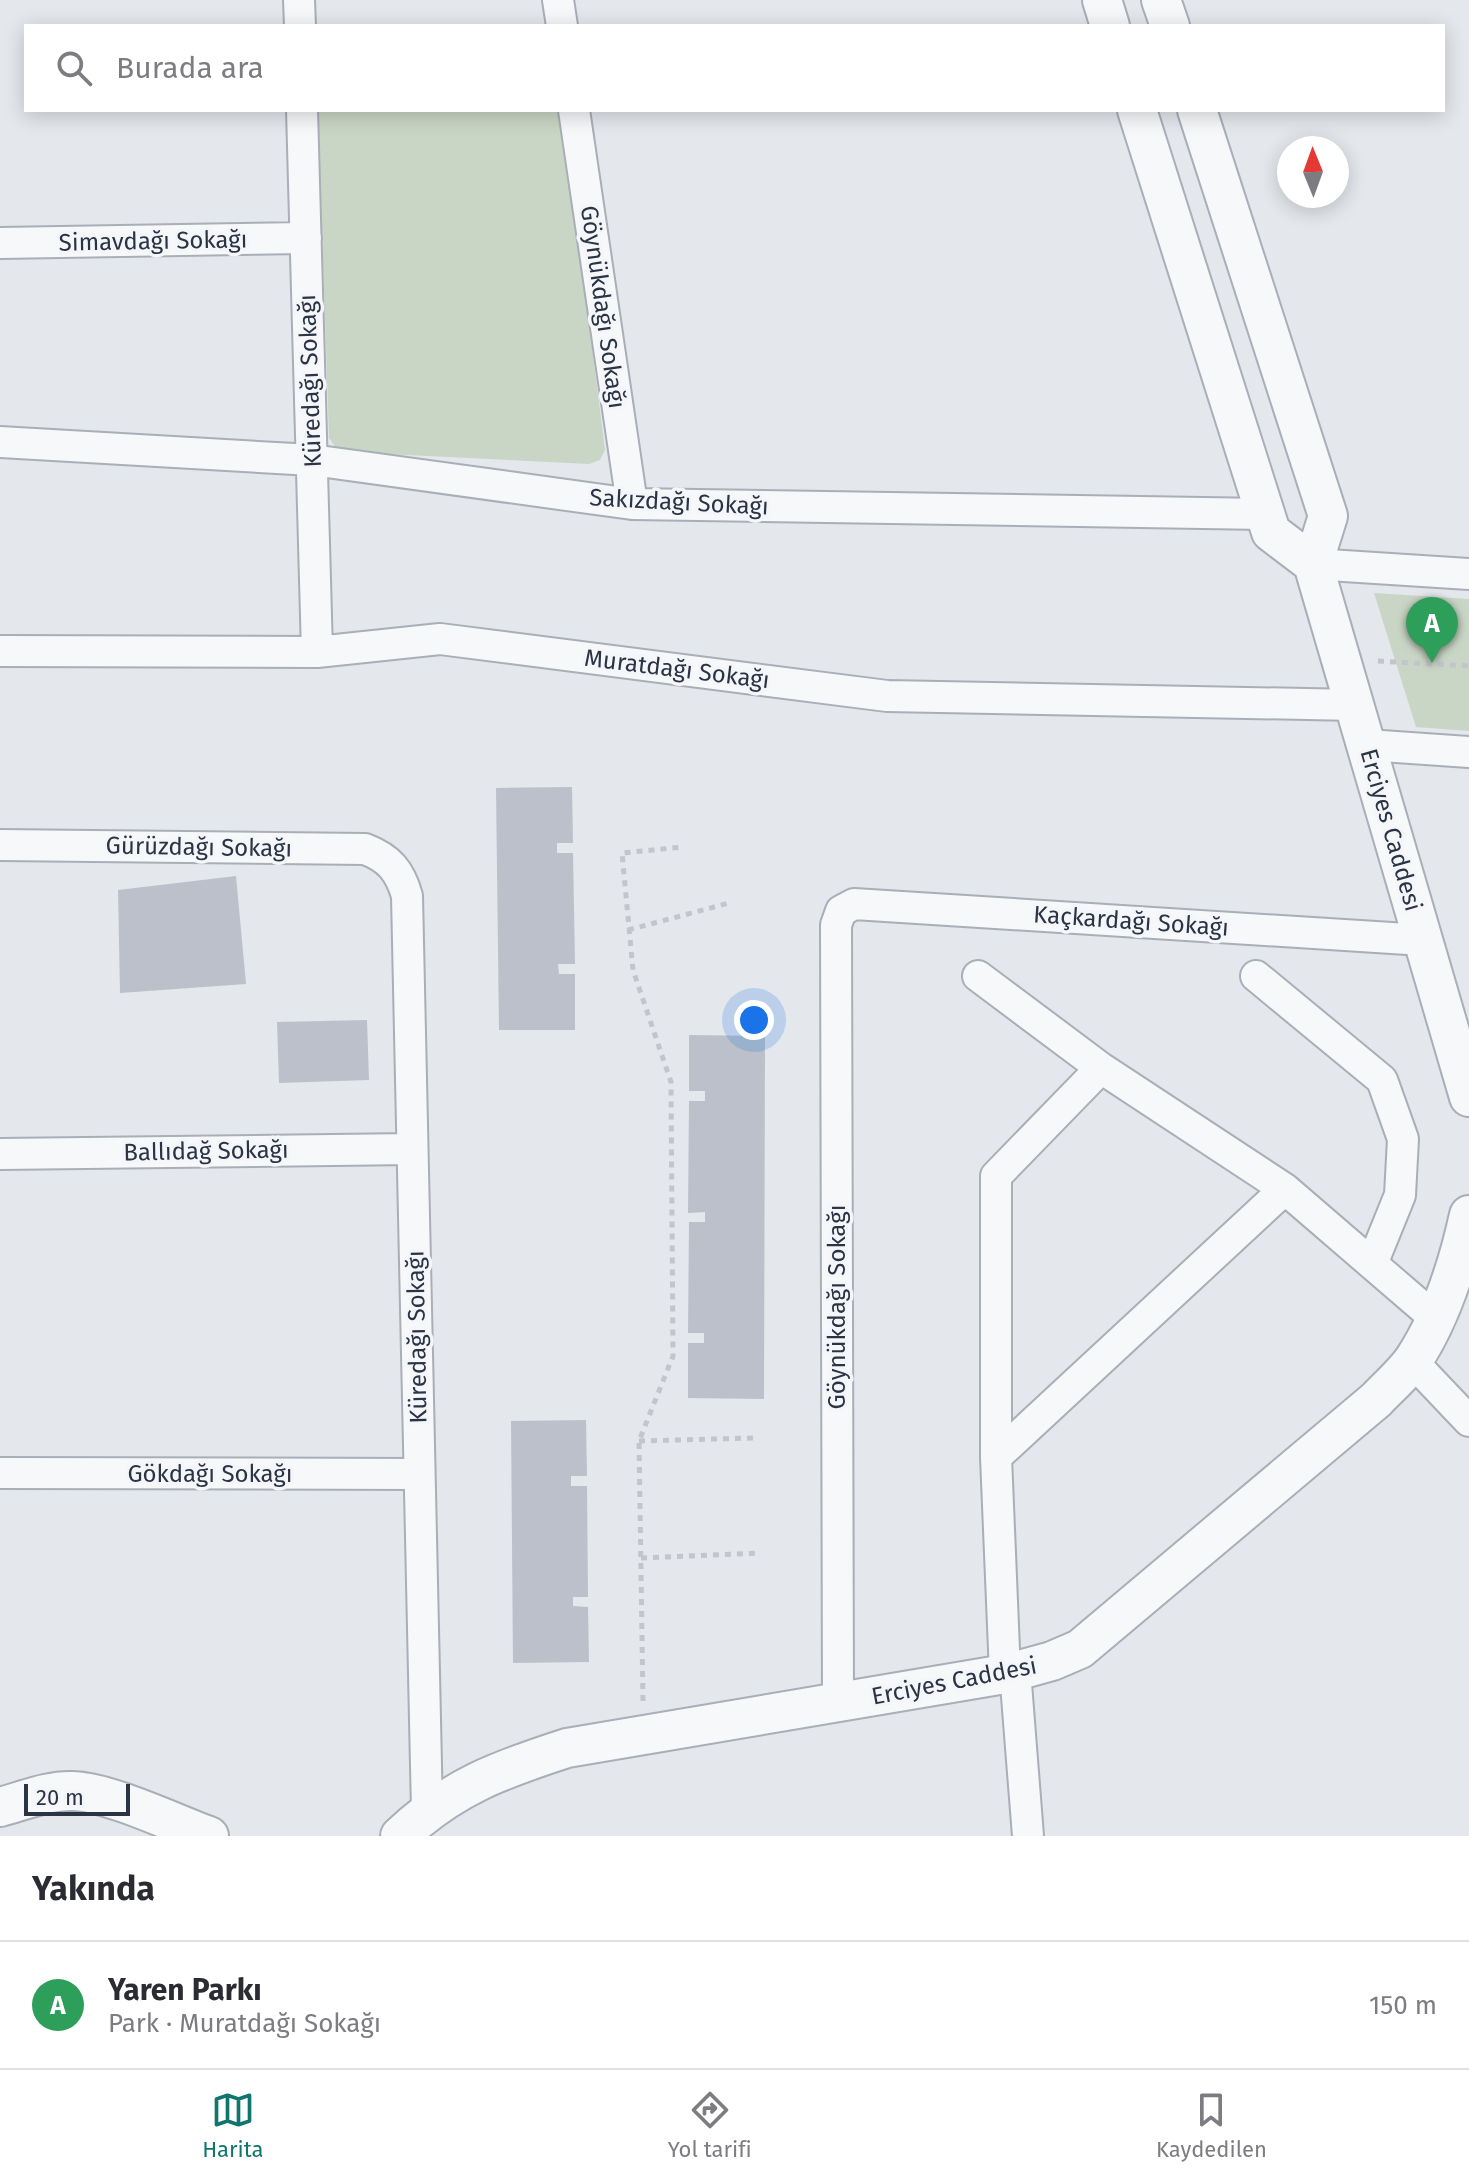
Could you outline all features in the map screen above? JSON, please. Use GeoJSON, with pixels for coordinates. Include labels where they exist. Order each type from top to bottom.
{"type":"FeatureCollection","features":[{"type":"Feature","properties":{"kind":"street"},"geometry":{"type":"LineString","coordinates":[[299,0],[300,24]]}},
{"type":"Feature","properties":{"kind":"street"},"geometry":{"type":"LineString","coordinates":[[558,0],[562,24]]}},
{"type":"Feature","properties":{"kind":"street"},"geometry":{"type":"LineString","coordinates":[[1102,0],[1109,24]]}},
{"type":"Feature","properties":{"kind":"street"},"geometry":{"type":"LineString","coordinates":[[1161,0],[1169,24]]}},
{"type":"Feature","properties":{"kind":"street","name":"Küredağı Sokağı"},"geometry":{"type":"LineString","coordinates":[[302,112],[317,652]]}},
{"type":"Feature","properties":{"kind":"street","name":"Göynükdağı Sokağı"},"geometry":{"type":"LineString","coordinates":[[574,112],[632,504]]}},
{"type":"Feature","properties":{"kind":"street"},"geometry":{"type":"LineString","coordinates":[[1138,112],[1271,532],[1313,564],[1469,574]]}},
{"type":"Feature","properties":{"kind":"street"},"geometry":{"type":"LineString","coordinates":[[1198,112],[1328,516],[1313,564]]}},
{"type":"Feature","properties":{"kind":"street","name":"Simavdağı Sokağı"},"geometry":{"type":"LineString","coordinates":[[0,243],[306,238]]}},
{"type":"Feature","properties":{"kind":"street","name":"Sakızdağı Sokağı"},"geometry":{"type":"LineString","coordinates":[[0,442],[312,460],[632,504],[1265,514]]}},
{"type":"Feature","properties":{"kind":"street","name":"Erciyes Caddesi"},"geometry":{"type":"LineString","coordinates":[[1313,564],[1469,1097]]}},
{"type":"Feature","properties":{"kind":"street","name":"Muratdağı Sokağı"},"geometry":{"type":"LineString","coordinates":[[0,651],[317,652],[440,639],[887,696],[1355,705]]}},
{"type":"Feature","properties":{"kind":"street"},"geometry":{"type":"LineString","coordinates":[[1367,745],[1469,752]]}},
{"type":"Feature","properties":{"kind":"street","name":"Gürüzdağı Sokağı"},"geometry":{"type":"LineString","coordinates":[[0,845],[365,849],[380,855],[394,866]]}},
{"type":"Feature","properties":{"kind":"street","name":"Küredağı Sokağı"},"geometry":{"type":"LineString","coordinates":[[394,866],[407,896],[419,1474],[413,1823]]}},
{"type":"Feature","properties":{"kind":"street","name":"Kaçkardağı Sokağı"},"geometry":{"type":"LineString","coordinates":[[841,911],[854,904],[1423,940]]}},
{"type":"Feature","properties":{"kind":"street","name":"Göynükdağı Sokağı"},"geometry":{"type":"LineString","coordinates":[[838,1703],[836,925],[841,911]]}},
{"type":"Feature","properties":{"kind":"street"},"geometry":{"type":"LineString","coordinates":[[978,976],[1101,1068],[1285,1189],[1436,1319]]}},
{"type":"Feature","properties":{"kind":"street"},"geometry":{"type":"LineString","coordinates":[[1256,976],[1382,1080],[1403,1139],[1400,1195],[1372,1264]]}},
{"type":"Feature","properties":{"kind":"street"},"geometry":{"type":"LineString","coordinates":[[1028,1836],[1010,1673],[996,1457],[996,1176],[1101,1068]]}},
{"type":"Feature","properties":{"kind":"street","name":"Ballıdağ Sokağı"},"geometry":{"type":"LineString","coordinates":[[0,1154],[412,1149]]}},
{"type":"Feature","properties":{"kind":"street"},"geometry":{"type":"LineString","coordinates":[[996,1457],[1285,1189]]}},
{"type":"Feature","properties":{"kind":"street","name":"Erciyes Caddesi"},"geometry":{"type":"LineString","coordinates":[[413,1823],[465,1786],[567,1748],[1010,1673],[1080,1649],[1376,1400],[1412,1361],[1436,1319],[1460,1256],[1469,1215]]}},
{"type":"Feature","properties":{"kind":"street"},"geometry":{"type":"LineString","coordinates":[[1412,1361],[1469,1421]]}},
{"type":"Feature","properties":{"kind":"street","name":"Gökdağı Sokağı"},"geometry":{"type":"LineString","coordinates":[[0,1473],[419,1474]]}},
{"type":"Feature","properties":{"kind":"street"},"geometry":{"type":"LineString","coordinates":[[0,1807],[48,1794],[72,1791],[97,1794],[209,1836]]}},
{"type":"Feature","properties":{"kind":"path"},"geometry":{"type":"LineString","coordinates":[[1341,658],[1469,666]]}},
{"type":"Feature","properties":{"kind":"path"},"geometry":{"type":"LineString","coordinates":[[644,1735],[639,1441],[673,1356],[671,1082],[633,970],[622,853],[683,847]]}},
{"type":"Feature","properties":{"kind":"path"},"geometry":{"type":"LineString","coordinates":[[628,930],[729,903]]}},
{"type":"Feature","properties":{"kind":"path"},"geometry":{"type":"LineString","coordinates":[[639,1441],[754,1438]]}},
{"type":"Feature","properties":{"kind":"path"},"geometry":{"type":"LineString","coordinates":[[641,1558],[759,1553]]}},
{"type":"Feature","properties":{"kind":"green space"},"geometry":{"type":"Polygon","coordinates":[[[318,112],[562,112],[605,450],[600,460],[589,464],[345,452],[336,448],[329,438],[318,112]]]}},
{"type":"Feature","properties":{"kind":"green space"},"geometry":{"type":"Polygon","coordinates":[[[1374,593],[1469,599],[1469,731],[1416,727],[1374,593]]]}},
{"type":"Feature","properties":{"kind":"building"},"geometry":{"type":"Polygon","coordinates":[[[572,787],[573,843],[557,843],[557,853],[573,853],[575,964],[558,964],[559,974],[575,974],[575,1030],[499,1030],[496,788],[572,787]]]}},
{"type":"Feature","properties":{"kind":"building"},"geometry":{"type":"Polygon","coordinates":[[[236,876],[246,984],[120,993],[118,890],[236,876]]]}},
{"type":"Feature","properties":{"kind":"building"},"geometry":{"type":"Polygon","coordinates":[[[367,1020],[369,1080],[279,1083],[277,1022],[367,1020]]]}},
{"type":"Feature","properties":{"kind":"building"},"geometry":{"type":"Polygon","coordinates":[[[689,1035],[765,1036],[764,1399],[688,1398],[688,1343],[704,1343],[704,1333],[688,1333],[689,1222],[705,1222],[705,1212],[688,1213],[689,1101],[705,1101],[705,1091],[689,1091],[689,1035]]]}},
{"type":"Feature","properties":{"kind":"building"},"geometry":{"type":"Polygon","coordinates":[[[586,1420],[587,1476],[571,1476],[571,1486],[587,1486],[588,1597],[573,1597],[573,1606],[588,1607],[589,1662],[513,1663],[511,1421],[586,1420]]]}},
{"type":"Feature","properties":{"kind":"place","name":"Yaren Parkı"},"geometry":{"type":"Point","coordinates":[1432,663]}}]}
